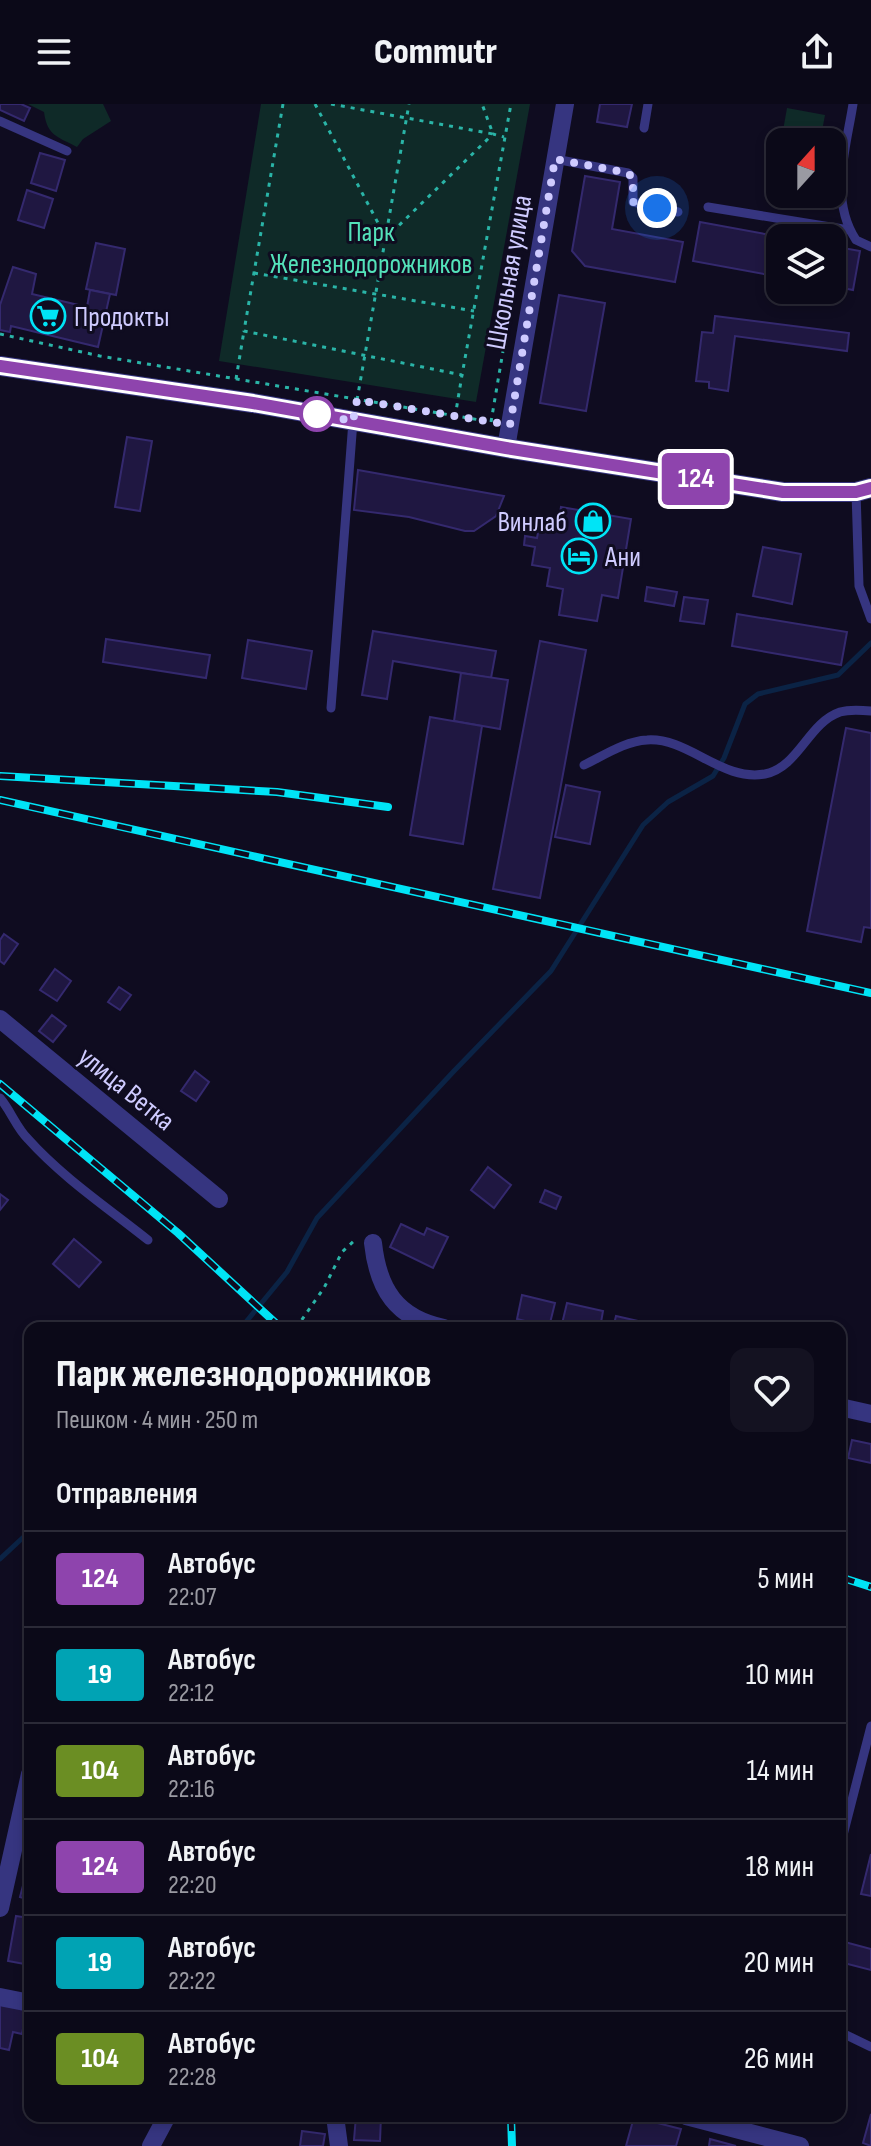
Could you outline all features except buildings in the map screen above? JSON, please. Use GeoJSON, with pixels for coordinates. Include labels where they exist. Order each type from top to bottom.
{"type":"FeatureCollection","features":[{"type":"Feature","properties":{"kind":"street","name":"Школьная улица"},"geometry":{"type":"LineString","coordinates":[[506,448],[565,104]]}},
{"type":"Feature","properties":{"kind":"street"},"geometry":{"type":"LineString","coordinates":[[0,366],[253,403],[506,448],[783,492],[864,490]]}},
{"type":"Feature","properties":{"kind":"street","name":"улица Ветка"},"geometry":{"type":"LineString","coordinates":[[0,1019],[219,1199]]}},
{"type":"Feature","properties":{"kind":"street"},"geometry":{"type":"LineString","coordinates":[[373,1243],[376,1269],[382,1285],[394,1301],[425,1322]]}},
{"type":"Feature","properties":{"kind":"street"},"geometry":{"type":"LineString","coordinates":[[846,1408],[871,1414]]}},
{"type":"Feature","properties":{"kind":"street"},"geometry":{"type":"LineString","coordinates":[[0,1908],[24,1801]]}},
{"type":"Feature","properties":{"kind":"street"},"geometry":{"type":"LineString","coordinates":[[0,1997],[24,2002]]}},
{"type":"Feature","properties":{"kind":"street"},"geometry":{"type":"LineString","coordinates":[[151,2146],[164,2122]]}},
{"type":"Feature","properties":{"kind":"street"},"geometry":{"type":"LineString","coordinates":[[336,2122],[339,2146]]}},
{"type":"Feature","properties":{"kind":"street"},"geometry":{"type":"LineString","coordinates":[[709,2122],[800,2146]]}},
{"type":"Feature","properties":{"kind":"lane"},"geometry":{"type":"LineString","coordinates":[[644,128],[648,104]]}},
{"type":"Feature","properties":{"kind":"lane"},"geometry":{"type":"LineString","coordinates":[[853,104],[841,182],[841,207],[856,240],[871,247]]}},
{"type":"Feature","properties":{"kind":"lane"},"geometry":{"type":"LineString","coordinates":[[0,121],[67,151]]}},
{"type":"Feature","properties":{"kind":"lane"},"geometry":{"type":"LineString","coordinates":[[555,159],[628,173],[633,178],[633,202],[678,212]]}},
{"type":"Feature","properties":{"kind":"lane"},"geometry":{"type":"LineString","coordinates":[[708,207],[849,230]]}},
{"type":"Feature","properties":{"kind":"lane"},"geometry":{"type":"LineString","coordinates":[[331,708],[353,421]]}},
{"type":"Feature","properties":{"kind":"lane"},"geometry":{"type":"LineString","coordinates":[[864,490],[859,586],[870,617]]}},
{"type":"Feature","properties":{"kind":"lane"},"geometry":{"type":"LineString","coordinates":[[584,765],[634,742],[648,739],[675,745],[729,769],[748,774],[773,772],[783,767],[833,715],[852,710],[871,711]]}},
{"type":"Feature","properties":{"kind":"lane"},"geometry":{"type":"LineString","coordinates":[[0,1098],[15,1125],[29,1141],[148,1240]]}},
{"type":"Feature","properties":{"kind":"lane"},"geometry":{"type":"LineString","coordinates":[[846,1824],[871,1726]]}},
{"type":"Feature","properties":{"kind":"lane"},"geometry":{"type":"LineString","coordinates":[[846,2035],[871,2047]]}},
{"type":"Feature","properties":{"kind":"path"},"geometry":{"type":"LineString","coordinates":[[236,379],[283,104]]}},
{"type":"Feature","properties":{"kind":"path"},"geometry":{"type":"LineString","coordinates":[[315,104],[386,238]]}},
{"type":"Feature","properties":{"kind":"path"},"geometry":{"type":"LineString","coordinates":[[331,104],[505,137]]}},
{"type":"Feature","properties":{"kind":"path"},"geometry":{"type":"LineString","coordinates":[[353,421],[409,104]]}},
{"type":"Feature","properties":{"kind":"path"},"geometry":{"type":"LineString","coordinates":[[482,104],[493,134]]}},
{"type":"Feature","properties":{"kind":"path"},"geometry":{"type":"LineString","coordinates":[[455,417],[511,104]]}},
{"type":"Feature","properties":{"kind":"path"},"geometry":{"type":"LineString","coordinates":[[386,238],[493,134]]}},
{"type":"Feature","properties":{"kind":"path"},"geometry":{"type":"LineString","coordinates":[[254,273],[474,311]]}},
{"type":"Feature","properties":{"kind":"path"},"geometry":{"type":"LineString","coordinates":[[244,331],[462,375]]}},
{"type":"Feature","properties":{"kind":"path"},"geometry":{"type":"LineString","coordinates":[[0,334],[100,356],[510,425]]}},
{"type":"Feature","properties":{"kind":"path"},"geometry":{"type":"LineString","coordinates":[[300,1322],[349,1244],[357,1239],[373,1243]]}},
{"type":"Feature","properties":{"kind":"green space"},"geometry":{"type":"Polygon","coordinates":[[[28,104],[103,104],[111,121],[83,139],[77,147],[54,135],[44,112],[28,104]]]}},
{"type":"Feature","properties":{"kind":"green space","name":"Парк Железнодорожников"},"geometry":{"type":"Polygon","coordinates":[[[261,104],[530,104],[476,402],[219,361],[261,104]]]}},
{"type":"Feature","properties":{"kind":"green space"},"geometry":{"type":"Polygon","coordinates":[[[787,108],[825,115],[823,128],[783,128],[787,108]]]}},
{"type":"Feature","properties":{"kind":"waterway"},"geometry":{"type":"LineString","coordinates":[[246,1322],[287,1272],[317,1218],[551,971],[643,825],[668,802],[713,776],[724,758],[745,704],[758,694],[838,675],[871,643]]}},
{"type":"Feature","properties":{"kind":"waterway"},"geometry":{"type":"LineString","coordinates":[[0,1559],[24,1537]]}},
{"type":"Feature","properties":{"kind":"railway"},"geometry":{"type":"LineString","coordinates":[[0,776],[277,792],[388,807]]}},
{"type":"Feature","properties":{"kind":"railway"},"geometry":{"type":"LineString","coordinates":[[0,800],[871,993]]}},
{"type":"Feature","properties":{"kind":"railway"},"geometry":{"type":"LineString","coordinates":[[0,1084],[178,1233],[274,1322]]}},
{"type":"Feature","properties":{"kind":"railway"},"geometry":{"type":"LineString","coordinates":[[846,1579],[871,1587]]}},
{"type":"Feature","properties":{"kind":"railway"},"geometry":{"type":"LineString","coordinates":[[511,2122],[512,2146]]}},
{"type":"Feature","properties":{"kind":"bus line","name":"124"},"geometry":{"type":"LineString","coordinates":[[0,366],[253,403],[506,448],[783,492],[825,494],[871,488]]}},
{"type":"Feature","properties":{"kind":"place","name":"Продокты"},"geometry":{"type":"Point","coordinates":[48,316]}},
{"type":"Feature","properties":{"kind":"place","name":"Винлаб"},"geometry":{"type":"Point","coordinates":[593,521]}},
{"type":"Feature","properties":{"kind":"place","name":"Ани"},"geometry":{"type":"Point","coordinates":[579,556]}},
{"type":"Feature","properties":{"kind":"route"},"geometry":{"type":"LineString","coordinates":[[317,414],[309,413],[353,421],[357,400],[510,425],[555,159],[628,173],[633,178],[633,202],[657,208]]}}]}
